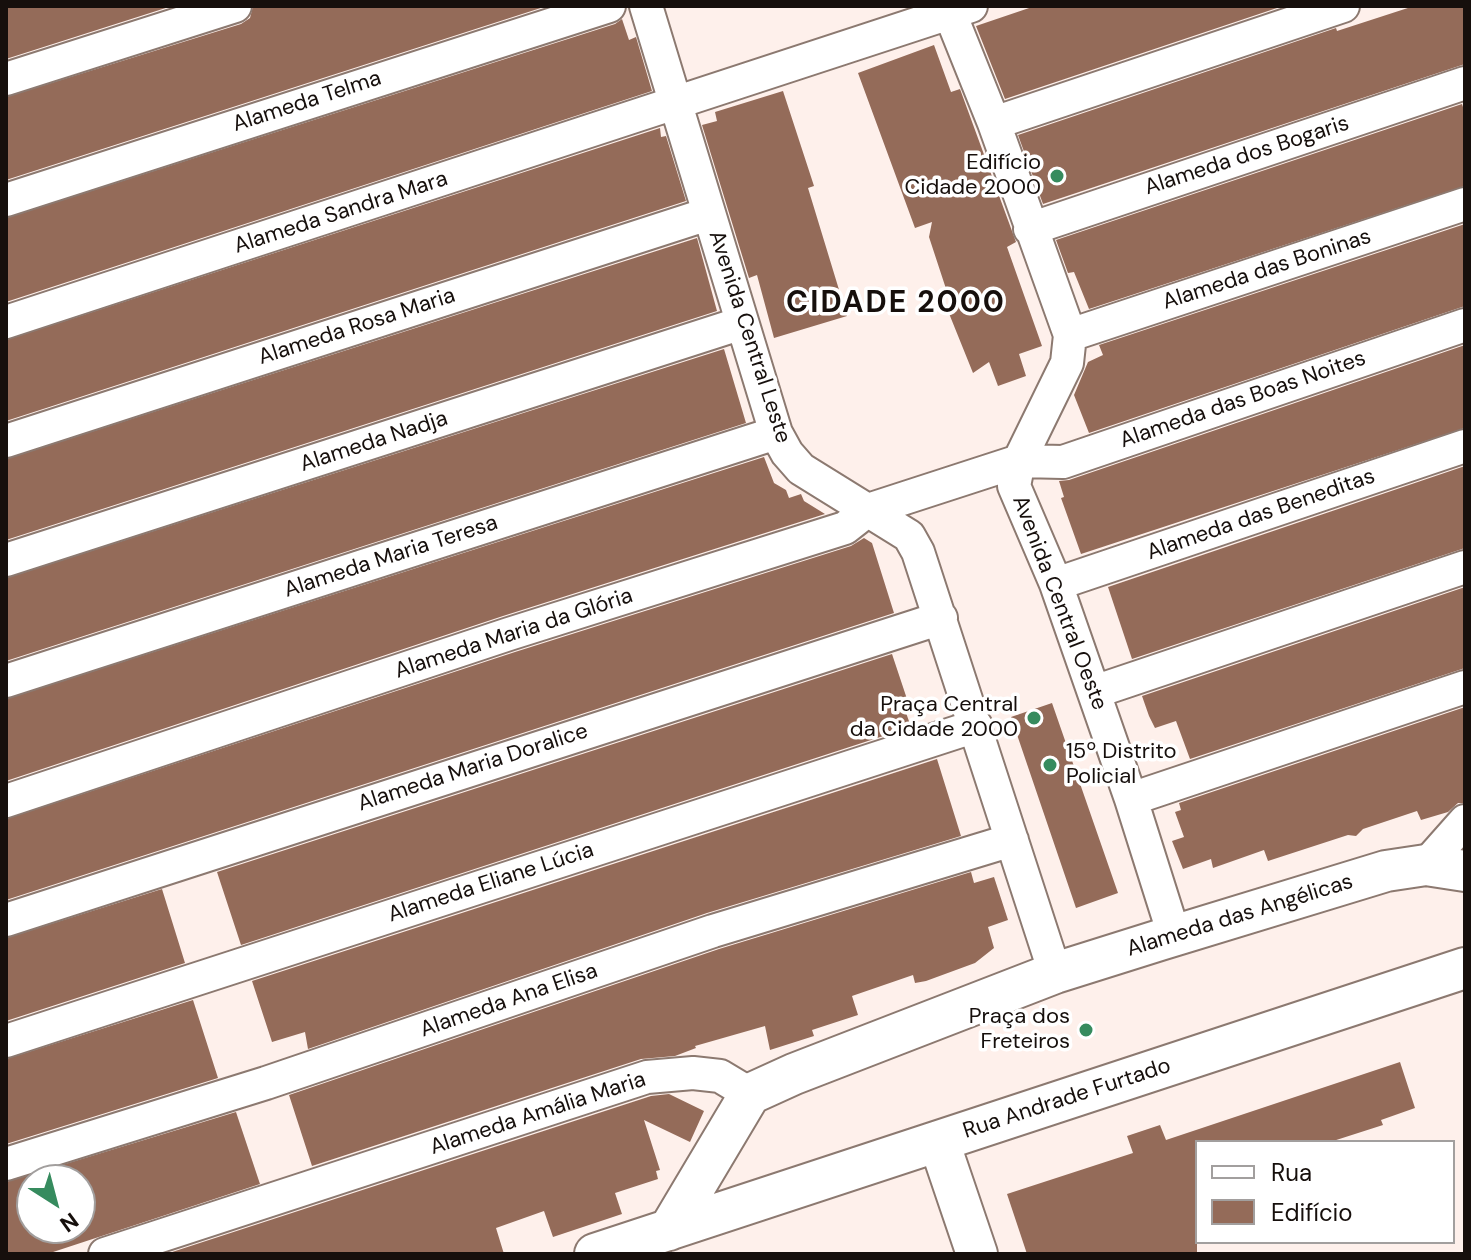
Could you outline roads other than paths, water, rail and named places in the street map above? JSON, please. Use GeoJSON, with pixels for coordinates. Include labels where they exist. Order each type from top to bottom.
{"type":"FeatureCollection","features":[{"type":"Feature","properties":{"kind":"street"},"geometry":{"type":"LineString","coordinates":[[6,79],[235,6]]}},
{"type":"Feature","properties":{"kind":"street","name":"Alameda Telma"},"geometry":{"type":"LineString","coordinates":[[6,200],[609,6]]}},
{"type":"Feature","properties":{"kind":"street","name":"Avenida Central Leste"},"geometry":{"type":"LineString","coordinates":[[646,6],[776,433],[801,469],[909,536],[918,552],[1055,973]]}},
{"type":"Feature","properties":{"kind":"street"},"geometry":{"type":"LineString","coordinates":[[994,123],[1343,6]]}},
{"type":"Feature","properties":{"kind":"street"},"geometry":{"type":"LineString","coordinates":[[956,8],[1030,229],[1070,335]]}},
{"type":"Feature","properties":{"kind":"street","name":"Alameda Sandra Mara"},"geometry":{"type":"LineString","coordinates":[[6,322],[956,8]]}},
{"type":"Feature","properties":{"kind":"street","name":"Alameda dos Bogaris"},"geometry":{"type":"LineString","coordinates":[[1030,229],[1465,83]]}},
{"type":"Feature","properties":{"kind":"street","name":"Alameda das Boninas"},"geometry":{"type":"LineString","coordinates":[[1070,335],[1465,204]]}},
{"type":"Feature","properties":{"kind":"street","name":"Alameda Rosa Maria"},"geometry":{"type":"LineString","coordinates":[[6,441],[708,214]]}},
{"type":"Feature","properties":{"kind":"street","name":"Alameda Nadja"},"geometry":{"type":"LineString","coordinates":[[6,560],[742,323]]}},
{"type":"Feature","properties":{"kind":"street","name":"Alameda das Boas Noites"},"geometry":{"type":"LineString","coordinates":[[1019,461],[1063,462],[1465,325]]}},
{"type":"Feature","properties":{"kind":"street","name":"Avenida Central Oeste"},"geometry":{"type":"LineString","coordinates":[[1070,335],[1067,363],[1019,461],[1014,486],[1056,584],[1131,799],[1174,935]]}},
{"type":"Feature","properties":{"kind":"street","name":"Alameda Maria Teresa"},"geometry":{"type":"LineString","coordinates":[[6,681],[776,433]]}},
{"type":"Feature","properties":{"kind":"street","name":"Alameda das Beneditas"},"geometry":{"type":"LineString","coordinates":[[1056,584],[1465,446]]}},
{"type":"Feature","properties":{"kind":"street","name":"Alameda Maria da Glória"},"geometry":{"type":"LineString","coordinates":[[6,801],[509,634],[845,528],[868,510],[1019,461]]}},
{"type":"Feature","properties":{"kind":"street"},"geometry":{"type":"LineString","coordinates":[[1094,692],[1465,567]]}},
{"type":"Feature","properties":{"kind":"street","name":"Alameda Maria Doralice"},"geometry":{"type":"LineString","coordinates":[[6,920],[941,618]]}},
{"type":"Feature","properties":{"kind":"street"},"geometry":{"type":"LineString","coordinates":[[1131,799],[1465,687]]}},
{"type":"Feature","properties":{"kind":"street","name":"Alameda Eliane Lúcia"},"geometry":{"type":"LineString","coordinates":[[6,1041],[976,726]]}},
{"type":"Feature","properties":{"kind":"street"},"geometry":{"type":"LineString","coordinates":[[1426,865],[1465,821]]}},
{"type":"Feature","properties":{"kind":"street","name":"Alameda Ana Elisa"},"geometry":{"type":"LineString","coordinates":[[6,1164],[266,1083],[713,931],[1012,840]]}},
{"type":"Feature","properties":{"kind":"street","name":"Alameda das Angélicas"},"geometry":{"type":"LineString","coordinates":[[1055,973],[1386,871],[1426,865],[1465,871]]}},
{"type":"Feature","properties":{"kind":"street","name":"Rua Andrade Furtado"},"geometry":{"type":"LineString","coordinates":[[595,1254],[1465,968]]}},
{"type":"Feature","properties":{"kind":"street"},"geometry":{"type":"LineString","coordinates":[[669,1230],[750,1094],[1055,973]]}},
{"type":"Feature","properties":{"kind":"street","name":"Alameda Amália Maria"},"geometry":{"type":"LineString","coordinates":[[105,1254],[647,1077],[693,1073],[720,1076],[750,1094]]}},
{"type":"Feature","properties":{"kind":"street"},"geometry":{"type":"LineString","coordinates":[[939,1142],[977,1254]]}},
{"type":"Feature","properties":{"kind":"place","name":"Edifício Cidade 2000"},"geometry":{"type":"Point","coordinates":[1057,176]}},
{"type":"Feature","properties":{"kind":"place","name":"Praça Central da Cidade 2000"},"geometry":{"type":"Point","coordinates":[1034,718]}},
{"type":"Feature","properties":{"kind":"place","name":"15º Distrito Policial"},"geometry":{"type":"Point","coordinates":[1050,765]}},
{"type":"Feature","properties":{"kind":"place","name":"Praça dos Freteiros"},"geometry":{"type":"Point","coordinates":[1086,1030]}},
{"type":"Feature","properties":{"kind":"district","name":"CIDADE 2000"},"geometry":{"type":"Point","coordinates":[896,304]}}]}
